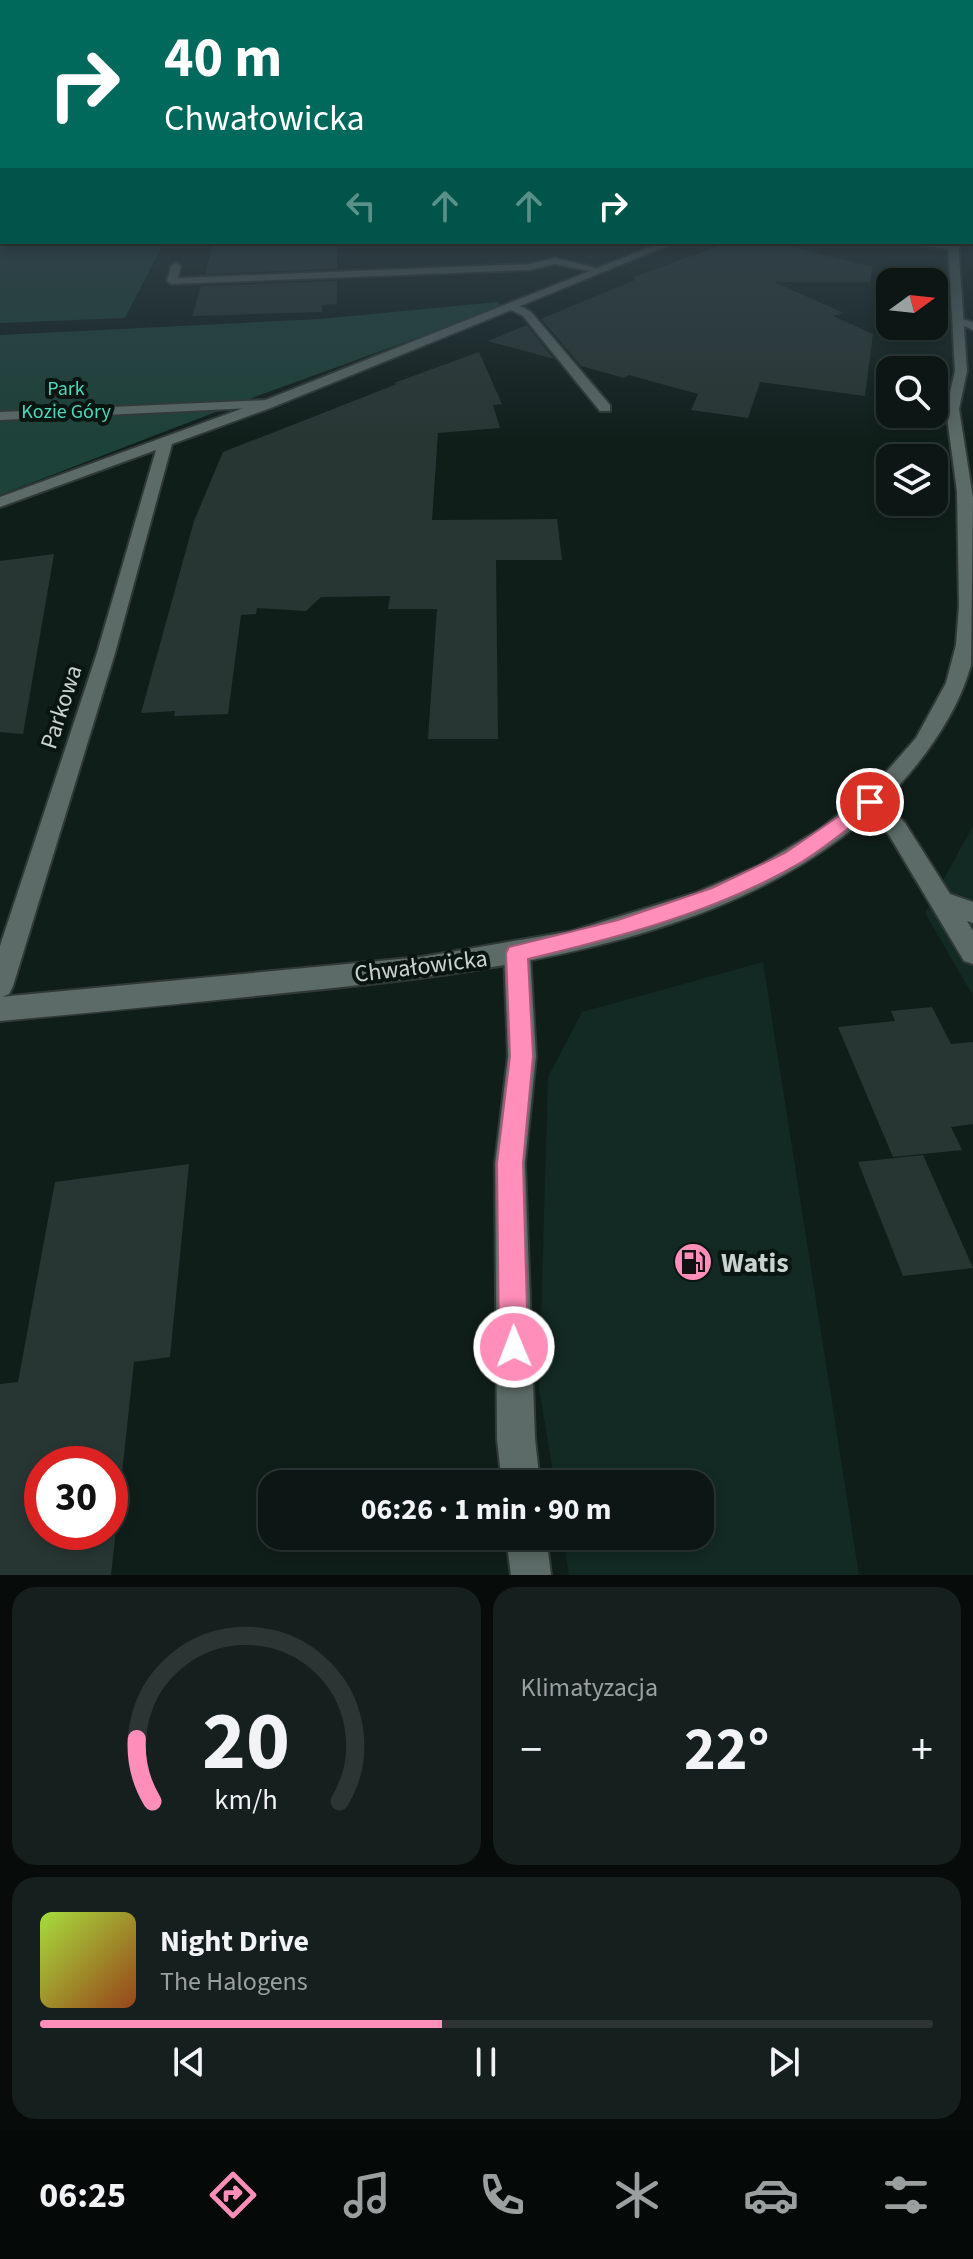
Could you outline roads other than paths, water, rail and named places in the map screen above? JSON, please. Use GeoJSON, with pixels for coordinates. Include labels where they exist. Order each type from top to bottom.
{"type":"FeatureCollection","features":[{"type":"Feature","properties":{"kind":"street"},"geometry":{"type":"LineString","coordinates":[[0,502],[268,404],[539,294]]}},
{"type":"Feature","properties":{"kind":"street","name":"Chwałowicka"},"geometry":{"type":"LineString","coordinates":[[0,1009],[416,968],[517,953],[618,929],[720,894],[792,858],[870,802],[908,765],[937,722],[956,683],[966,643],[970,577],[968,471],[952,413],[952,389],[967,374],[958,319],[960,294]]}},
{"type":"Feature","properties":{"kind":"street"},"geometry":{"type":"LineString","coordinates":[[511,306],[527,314],[605,408]]}},
{"type":"Feature","properties":{"kind":"street"},"geometry":{"type":"LineString","coordinates":[[958,319],[973,327]]}},
{"type":"Feature","properties":{"kind":"street"},"geometry":{"type":"LineString","coordinates":[[0,416],[268,404]]}},
{"type":"Feature","properties":{"kind":"street","name":"Parkowa"},"geometry":{"type":"LineString","coordinates":[[0,986],[106,653],[165,443]]}},
{"type":"Feature","properties":{"kind":"street"},"geometry":{"type":"LineString","coordinates":[[870,802],[897,829],[973,953]]}},
{"type":"Feature","properties":{"kind":"street"},"geometry":{"type":"LineString","coordinates":[[942,901],[973,913]]}},
{"type":"Feature","properties":{"kind":"street"},"geometry":{"type":"LineString","coordinates":[[517,953],[522,1056],[510,1163],[516,1439],[519,1470]]}},
{"type":"Feature","properties":{"kind":"street"},"geometry":{"type":"LineString","coordinates":[[528,1550],[531,1575]]}},
{"type":"Feature","properties":{"kind":"place","name":"Watis"},"geometry":{"type":"Point","coordinates":[693,1262]}},
{"type":"Feature","properties":{"kind":"park label","name":"Park Kozie Góry"},"geometry":{"type":"Point","coordinates":[66,400]}}]}
